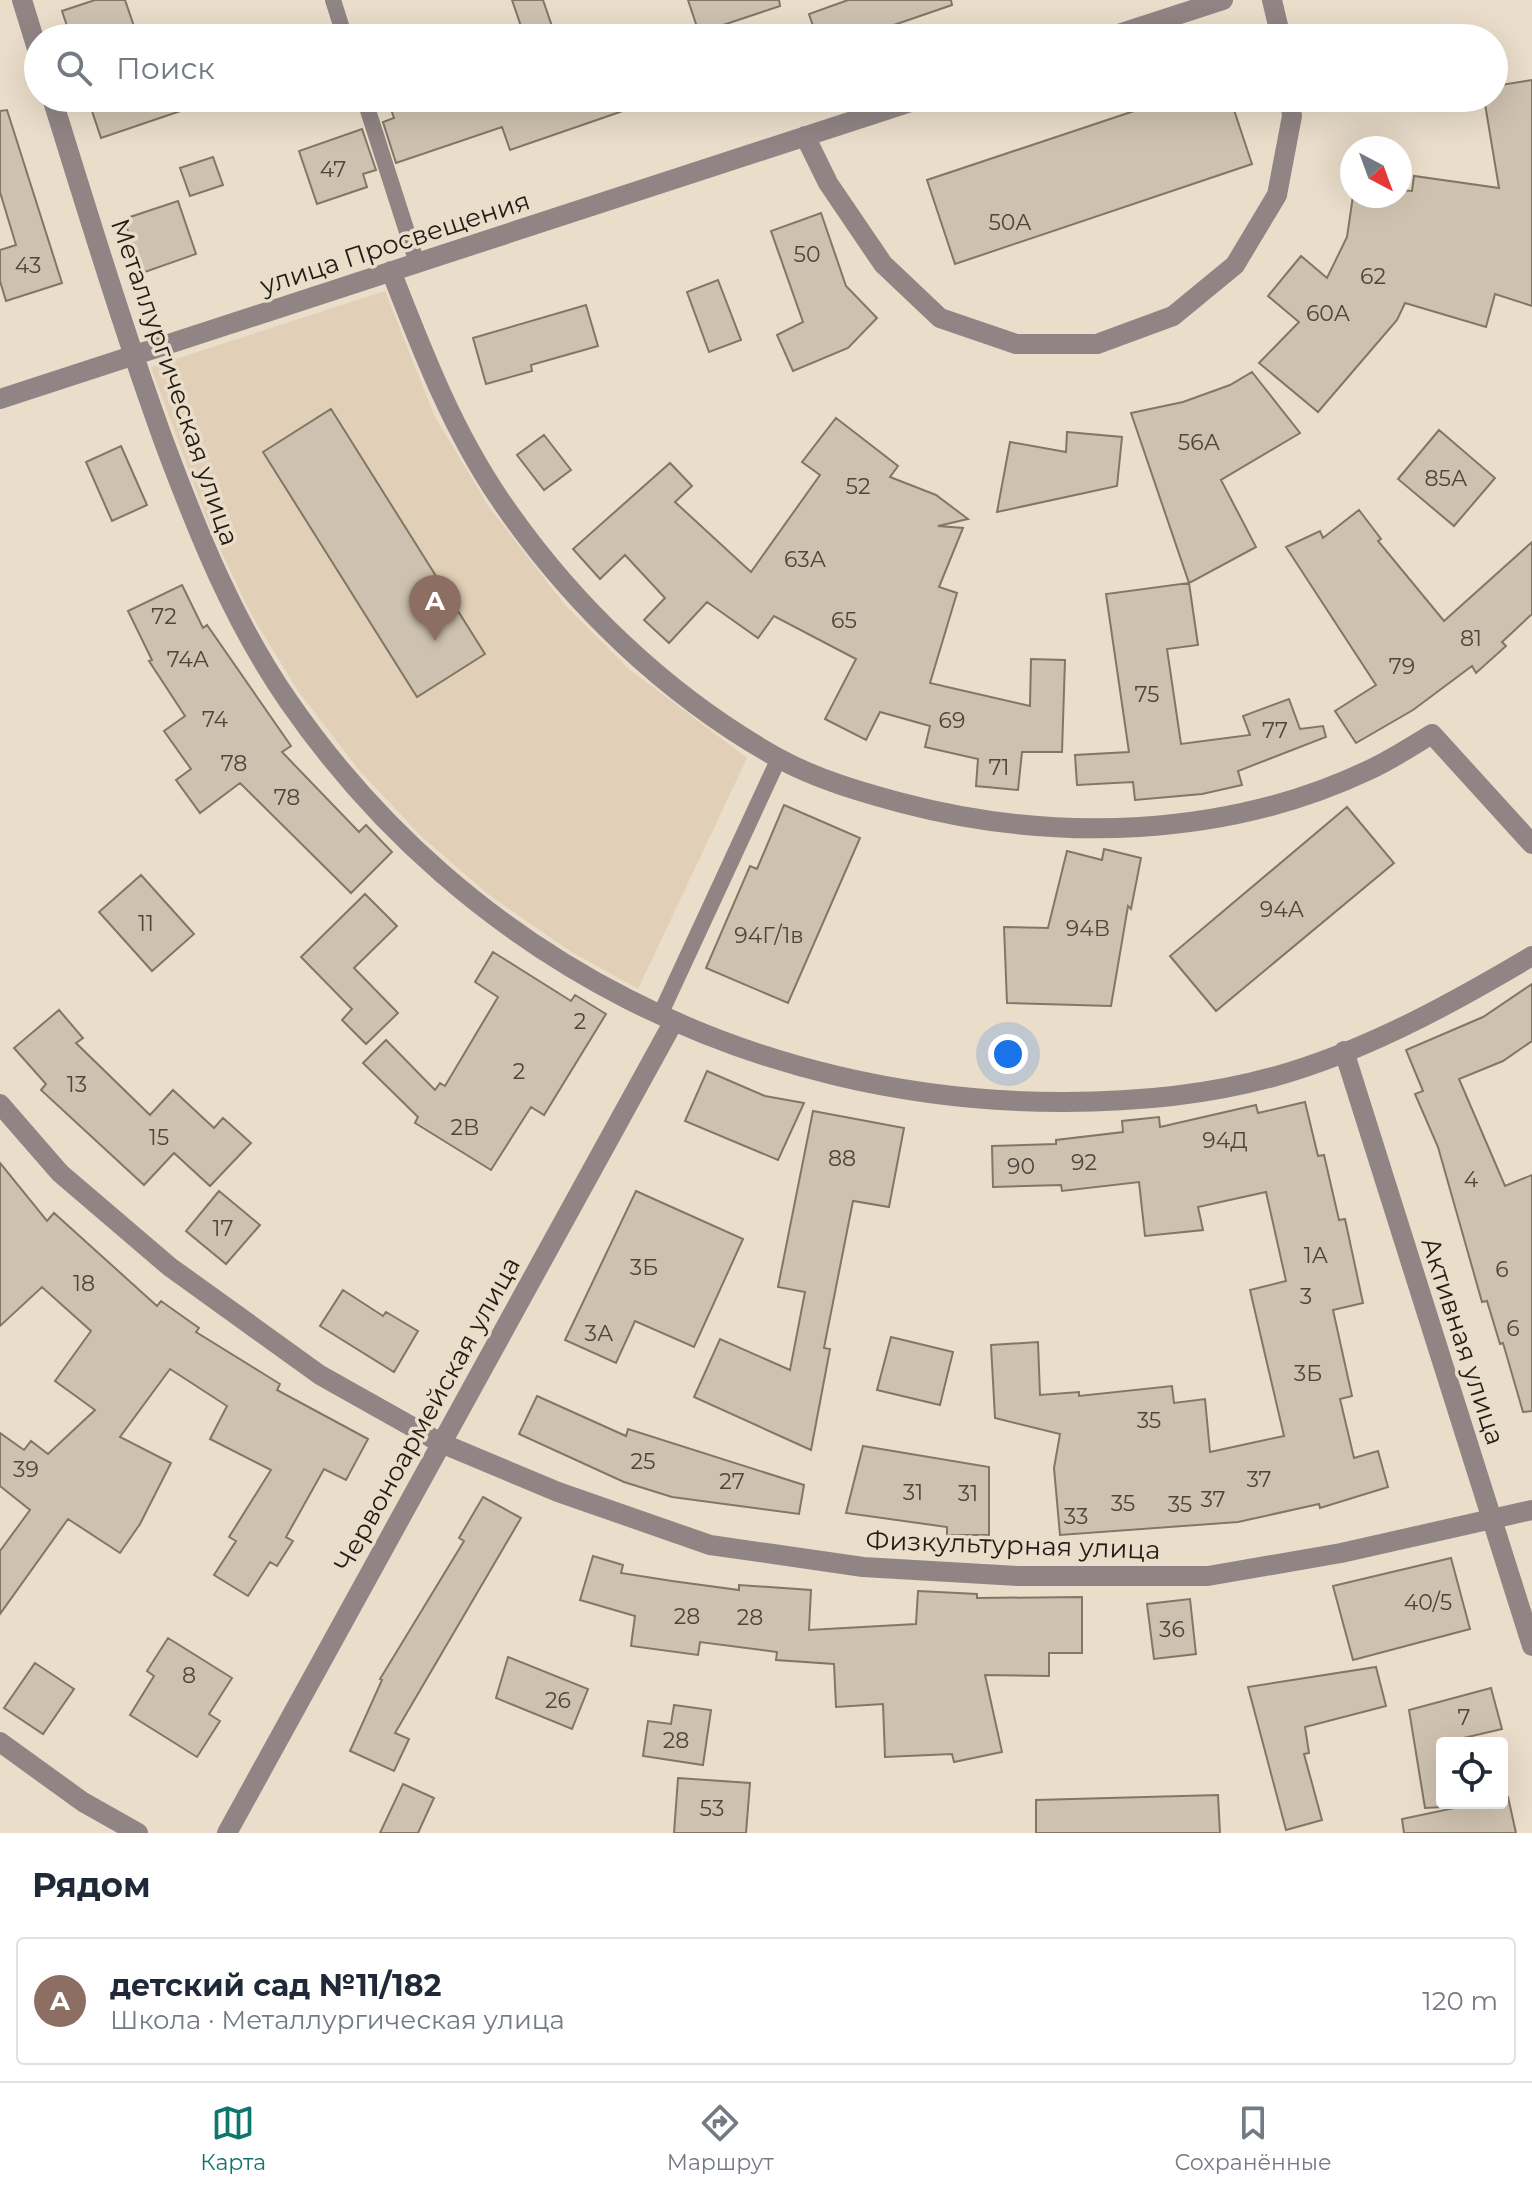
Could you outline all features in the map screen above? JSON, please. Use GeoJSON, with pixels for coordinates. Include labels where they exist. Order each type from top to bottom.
{"type":"FeatureCollection","features":[{"type":"Feature","properties":{"kind":"street"},"geometry":{"type":"LineString","coordinates":[[22,0],[29,24]]}},
{"type":"Feature","properties":{"kind":"street"},"geometry":{"type":"LineString","coordinates":[[1149,24],[1223,0]]}},
{"type":"Feature","properties":{"kind":"street"},"geometry":{"type":"LineString","coordinates":[[1272,0],[1278,24]]}},
{"type":"Feature","properties":{"kind":"street","name":"Металлургическая улица"},"geometry":{"type":"LineString","coordinates":[[56,112],[133,357],[198,535],[239,621],[288,701],[346,776],[411,845],[486,910],[561,963],[667,1018],[735,1048],[819,1073],[914,1093],[1015,1102],[1107,1102],[1205,1091],[1289,1072],[1344,1051],[1479,988],[1532,956]]}},
{"type":"Feature","properties":{"kind":"street","name":"улица Просвещения"},"geometry":{"type":"LineString","coordinates":[[0,399],[880,112]]}},
{"type":"Feature","properties":{"kind":"street"},"geometry":{"type":"LineString","coordinates":[[805,136],[828,183],[883,264],[940,318],[1016,344],[1097,344],[1173,316],[1235,265],[1277,195],[1292,112]]}},
{"type":"Feature","properties":{"kind":"street"},"geometry":{"type":"LineString","coordinates":[[391,271],[446,411],[499,498],[573,594],[637,657],[779,758],[860,792],[944,814],[1030,827],[1118,828],[1206,821],[1285,801],[1369,770],[1432,734],[1532,844]]}},
{"type":"Feature","properties":{"kind":"street","name":"Червоноармейская улица"},"geometry":{"type":"LineString","coordinates":[[227,1833],[441,1443],[667,1018]]}},
{"type":"Feature","properties":{"kind":"street","name":"Активная улица"},"geometry":{"type":"LineString","coordinates":[[1344,1051],[1532,1646]]}},
{"type":"Feature","properties":{"kind":"street","name":"Физкультурная улица"},"geometry":{"type":"LineString","coordinates":[[0,1104],[60,1173],[170,1267],[320,1375],[441,1443],[558,1492],[710,1545],[863,1567],[1018,1576],[1208,1576],[1341,1553],[1532,1510]]}},
{"type":"Feature","properties":{"kind":"street"},"geometry":{"type":"LineString","coordinates":[[0,1742],[83,1802],[138,1833]]}},
{"type":"Feature","properties":{"kind":"lane"},"geometry":{"type":"LineString","coordinates":[[333,0],[341,24]]}},
{"type":"Feature","properties":{"kind":"lane"},"geometry":{"type":"LineString","coordinates":[[368,112],[417,263]]}},
{"type":"Feature","properties":{"kind":"lane"},"geometry":{"type":"LineString","coordinates":[[667,1018],[779,758]]}},
{"type":"Feature","properties":{"kind":"shaded area"},"geometry":{"type":"Polygon","coordinates":[[[385,291],[435,417],[489,507],[565,605],[629,669],[747,758],[638,989],[570,951],[489,895],[421,836],[359,770],[298,691],[251,614],[211,530],[151,367],[385,291]]]}},
{"type":"Feature","properties":{"kind":"building"},"geometry":{"type":"Polygon","coordinates":[[[95,0],[125,0],[133,24],[66,24],[62,11],[95,0]]]}},
{"type":"Feature","properties":{"kind":"building"},"geometry":{"type":"Polygon","coordinates":[[[512,0],[543,0],[551,24],[520,24],[512,0]]]}},
{"type":"Feature","properties":{"kind":"building"},"geometry":{"type":"Polygon","coordinates":[[[688,0],[779,0],[780,6],[726,24],[696,24],[688,0]]]}},
{"type":"Feature","properties":{"kind":"building"},"geometry":{"type":"Polygon","coordinates":[[[848,0],[951,0],[952,5],[897,24],[812,24],[809,14],[848,0]]]}},
{"type":"Feature","properties":{"kind":"building"},"geometry":{"type":"Polygon","coordinates":[[[1532,80],[1532,306],[1495,294],[1486,327],[1405,303],[1397,320],[1318,412],[1259,363],[1299,322],[1268,296],[1301,256],[1327,278],[1347,237],[1351,208],[1412,208],[1414,176],[1499,188],[1486,112],[1508,112],[1508,84],[1532,80]]]}},
{"type":"Feature","properties":{"kind":"building"},"geometry":{"type":"Polygon","coordinates":[[[7,110],[62,283],[6,301],[0,281],[0,250],[16,245],[0,192],[0,111],[7,110]]]}},
{"type":"Feature","properties":{"kind":"building"},"geometry":{"type":"Polygon","coordinates":[[[92,112],[178,112],[101,138],[92,112]]]}},
{"type":"Feature","properties":{"kind":"building"},"geometry":{"type":"Polygon","coordinates":[[[392,112],[620,112],[510,150],[502,127],[396,163],[383,122],[394,118],[392,112]]]}},
{"type":"Feature","properties":{"kind":"building"},"geometry":{"type":"Polygon","coordinates":[[[1131,112],[1235,112],[1252,164],[955,264],[927,180],[1131,112]]]}},
{"type":"Feature","properties":{"kind":"building"},"geometry":{"type":"Polygon","coordinates":[[[362,129],[376,170],[363,174],[367,187],[317,204],[299,151],[362,129]]]}},
{"type":"Feature","properties":{"kind":"building"},"geometry":{"type":"Polygon","coordinates":[[[213,157],[223,185],[190,196],[180,168],[213,157]]]}},
{"type":"Feature","properties":{"kind":"building"},"geometry":{"type":"Polygon","coordinates":[[[178,201],[196,254],[142,273],[124,219],[178,201]]]}},
{"type":"Feature","properties":{"kind":"building"},"geometry":{"type":"Polygon","coordinates":[[[821,213],[846,286],[877,318],[848,348],[793,371],[777,335],[803,322],[771,231],[821,213]]]}},
{"type":"Feature","properties":{"kind":"building"},"geometry":{"type":"Polygon","coordinates":[[[718,280],[741,340],[709,352],[687,292],[718,280]]]}},
{"type":"Feature","properties":{"kind":"building"},"geometry":{"type":"Polygon","coordinates":[[[586,305],[598,346],[531,365],[532,371],[486,384],[473,338],[586,305]]]}},
{"type":"Feature","properties":{"kind":"building"},"geometry":{"type":"Polygon","coordinates":[[[1252,372],[1300,433],[1221,480],[1256,547],[1189,583],[1131,413],[1183,402],[1230,385],[1252,372]]]}},
{"type":"Feature","properties":{"kind":"building"},"geometry":{"type":"Polygon","coordinates":[[[331,409],[485,654],[417,697],[263,452],[331,409]]]}},
{"type":"Feature","properties":{"kind":"building"},"geometry":{"type":"Polygon","coordinates":[[[836,418],[898,466],[890,477],[936,495],[968,519],[938,526],[963,528],[939,587],[957,593],[930,683],[1030,706],[1031,659],[1065,660],[1062,752],[1022,752],[1018,790],[976,786],[978,759],[925,747],[930,726],[880,712],[866,740],[825,719],[856,659],[774,616],[758,638],[707,602],[669,643],[644,620],[665,598],[625,555],[600,579],[573,549],[670,463],[692,486],[675,502],[751,572],[820,475],[802,462],[836,418]]]}},
{"type":"Feature","properties":{"kind":"building"},"geometry":{"type":"Polygon","coordinates":[[[1439,430],[1495,478],[1454,526],[1398,479],[1439,430]]]}},
{"type":"Feature","properties":{"kind":"building"},"geometry":{"type":"Polygon","coordinates":[[[1067,432],[1122,437],[1117,486],[997,512],[1010,442],[1066,452],[1067,432]]]}},
{"type":"Feature","properties":{"kind":"building"},"geometry":{"type":"Polygon","coordinates":[[[544,435],[571,470],[544,490],[517,455],[544,435]]]}},
{"type":"Feature","properties":{"kind":"building"},"geometry":{"type":"Polygon","coordinates":[[[121,446],[147,505],[112,521],[86,462],[121,446]]]}},
{"type":"Feature","properties":{"kind":"building"},"geometry":{"type":"Polygon","coordinates":[[[1359,510],[1381,539],[1378,541],[1444,621],[1532,542],[1532,614],[1502,642],[1506,646],[1476,673],[1472,666],[1413,710],[1356,743],[1335,711],[1376,685],[1286,547],[1320,531],[1323,538],[1359,510]]]}},
{"type":"Feature","properties":{"kind":"building"},"geometry":{"type":"Polygon","coordinates":[[[1189,583],[1198,645],[1167,649],[1181,744],[1250,735],[1243,716],[1289,699],[1300,729],[1323,726],[1326,737],[1238,771],[1242,785],[1202,794],[1135,800],[1133,782],[1077,785],[1075,755],[1129,752],[1106,594],[1189,583]]]}},
{"type":"Feature","properties":{"kind":"building"},"geometry":{"type":"Polygon","coordinates":[[[182,585],[203,628],[207,625],[291,746],[282,752],[359,832],[366,825],[392,852],[351,893],[240,783],[200,813],[176,780],[191,769],[164,731],[185,716],[149,661],[152,660],[128,611],[182,585]]]}},
{"type":"Feature","properties":{"kind":"building"},"geometry":{"type":"Polygon","coordinates":[[[784,805],[860,838],[788,1003],[706,968],[750,866],[757,869],[784,805]]]}},
{"type":"Feature","properties":{"kind":"building"},"geometry":{"type":"Polygon","coordinates":[[[1347,807],[1394,863],[1216,1011],[1170,956],[1347,807]]]}},
{"type":"Feature","properties":{"kind":"building"},"geometry":{"type":"Polygon","coordinates":[[[1104,849],[1141,858],[1131,909],[1128,906],[1111,1006],[1007,1003],[1004,927],[1048,928],[1067,851],[1102,860],[1104,849]]]}},
{"type":"Feature","properties":{"kind":"building"},"geometry":{"type":"Polygon","coordinates":[[[141,875],[194,934],[152,971],[99,912],[141,875]]]}},
{"type":"Feature","properties":{"kind":"building"},"geometry":{"type":"Polygon","coordinates":[[[365,894],[397,926],[354,968],[398,1013],[366,1044],[342,1020],[352,1009],[301,957],[365,894]]]}},
{"type":"Feature","properties":{"kind":"building"},"geometry":{"type":"Polygon","coordinates":[[[493,952],[571,1001],[575,995],[606,1014],[544,1115],[531,1107],[491,1170],[415,1123],[418,1117],[363,1063],[386,1040],[435,1090],[440,1083],[445,1086],[498,997],[475,982],[493,952]]]}},
{"type":"Feature","properties":{"kind":"building"},"geometry":{"type":"Polygon","coordinates":[[[1532,984],[1532,1041],[1503,1061],[1459,1079],[1505,1186],[1532,1175],[1532,1411],[1523,1412],[1503,1343],[1500,1344],[1487,1301],[1482,1302],[1438,1147],[1415,1094],[1423,1091],[1406,1050],[1483,1017],[1532,984]]]}},
{"type":"Feature","properties":{"kind":"building"},"geometry":{"type":"Polygon","coordinates":[[[59,1010],[83,1038],[76,1043],[150,1115],[173,1090],[214,1128],[223,1118],[251,1143],[210,1186],[174,1153],[144,1185],[41,1090],[46,1084],[14,1048],[59,1010]]]}},
{"type":"Feature","properties":{"kind":"building"},"geometry":{"type":"Polygon","coordinates":[[[707,1071],[765,1096],[804,1103],[778,1160],[685,1121],[707,1071]]]}},
{"type":"Feature","properties":{"kind":"building"},"geometry":{"type":"Polygon","coordinates":[[[1305,1102],[1318,1156],[1324,1155],[1339,1220],[1345,1219],[1363,1303],[1333,1310],[1352,1396],[1340,1399],[1354,1458],[1378,1451],[1388,1487],[1320,1508],[1319,1504],[1238,1522],[1060,1535],[1054,1468],[1060,1434],[995,1418],[991,1345],[1038,1342],[1040,1395],[1079,1392],[1079,1396],[1172,1386],[1174,1403],[1205,1399],[1210,1452],[1284,1436],[1250,1290],[1286,1281],[1266,1192],[1198,1207],[1203,1230],[1145,1236],[1139,1182],[1062,1191],[1061,1185],[993,1187],[992,1146],[1056,1144],[1056,1140],[1123,1132],[1122,1121],[1159,1117],[1160,1127],[1256,1105],[1258,1113],[1305,1102]]]}},
{"type":"Feature","properties":{"kind":"building"},"geometry":{"type":"Polygon","coordinates":[[[813,1111],[904,1128],[889,1207],[853,1201],[824,1348],[830,1349],[811,1450],[694,1397],[720,1339],[790,1370],[805,1292],[778,1287],[813,1111]]]}},
{"type":"Feature","properties":{"kind":"building"},"geometry":{"type":"Polygon","coordinates":[[[0,1163],[47,1221],[54,1213],[157,1306],[161,1301],[199,1328],[196,1332],[280,1384],[277,1390],[368,1439],[346,1480],[324,1469],[286,1537],[293,1541],[277,1566],[270,1562],[248,1596],[214,1575],[236,1541],[229,1537],[271,1470],[210,1439],[227,1406],[170,1369],[120,1437],[171,1463],[140,1524],[120,1553],[68,1519],[0,1614],[0,1551],[30,1510],[0,1486],[0,1433],[24,1450],[31,1441],[48,1454],[95,1410],[55,1381],[91,1331],[42,1287],[0,1326],[0,1163]]]}},
{"type":"Feature","properties":{"kind":"building"},"geometry":{"type":"Polygon","coordinates":[[[219,1191],[260,1225],[226,1264],[186,1231],[219,1191]]]}},
{"type":"Feature","properties":{"kind":"building"},"geometry":{"type":"Polygon","coordinates":[[[636,1191],[743,1239],[694,1347],[635,1321],[616,1363],[565,1340],[636,1191]]]}},
{"type":"Feature","properties":{"kind":"building"},"geometry":{"type":"Polygon","coordinates":[[[343,1290],[383,1316],[386,1312],[418,1331],[394,1372],[320,1326],[343,1290]]]}},
{"type":"Feature","properties":{"kind":"building"},"geometry":{"type":"Polygon","coordinates":[[[891,1337],[953,1352],[940,1405],[877,1390],[891,1337]]]}},
{"type":"Feature","properties":{"kind":"building"},"geometry":{"type":"Polygon","coordinates":[[[537,1396],[626,1436],[628,1429],[804,1485],[799,1514],[672,1497],[624,1482],[519,1434],[537,1396]]]}},
{"type":"Feature","properties":{"kind":"building"},"geometry":{"type":"Polygon","coordinates":[[[863,1446],[989,1467],[989,1535],[947,1535],[947,1527],[846,1513],[863,1446]]]}},
{"type":"Feature","properties":{"kind":"building"},"geometry":{"type":"Polygon","coordinates":[[[483,1497],[521,1518],[395,1733],[409,1739],[394,1771],[350,1751],[380,1679],[464,1541],[459,1538],[483,1497]]]}},
{"type":"Feature","properties":{"kind":"building"},"geometry":{"type":"Polygon","coordinates":[[[593,1556],[623,1565],[621,1573],[672,1581],[739,1590],[739,1585],[811,1590],[809,1630],[916,1624],[918,1591],[977,1594],[977,1598],[1082,1597],[1082,1653],[1049,1653],[1049,1676],[985,1675],[1002,1752],[954,1762],[952,1754],[885,1757],[883,1704],[836,1707],[834,1664],[776,1660],[777,1652],[700,1642],[698,1655],[631,1646],[635,1616],[580,1600],[593,1556]]]}},
{"type":"Feature","properties":{"kind":"building"},"geometry":{"type":"Polygon","coordinates":[[[1451,1558],[1470,1629],[1353,1660],[1333,1586],[1451,1558]]]}},
{"type":"Feature","properties":{"kind":"building"},"geometry":{"type":"Polygon","coordinates":[[[1190,1599],[1196,1654],[1154,1659],[1147,1604],[1190,1599]]]}},
{"type":"Feature","properties":{"kind":"building"},"geometry":{"type":"Polygon","coordinates":[[[168,1638],[232,1678],[209,1714],[220,1721],[197,1757],[130,1715],[154,1676],[147,1671],[168,1638]]]}},
{"type":"Feature","properties":{"kind":"building"},"geometry":{"type":"Polygon","coordinates":[[[508,1657],[588,1689],[572,1729],[496,1698],[508,1657]]]}},
{"type":"Feature","properties":{"kind":"building"},"geometry":{"type":"Polygon","coordinates":[[[35,1663],[74,1689],[43,1734],[4,1708],[35,1663]]]}},
{"type":"Feature","properties":{"kind":"building"},"geometry":{"type":"Polygon","coordinates":[[[1376,1667],[1386,1706],[1305,1727],[1309,1753],[1304,1754],[1322,1820],[1286,1830],[1248,1687],[1376,1667]]]}},
{"type":"Feature","properties":{"kind":"building"},"geometry":{"type":"Polygon","coordinates":[[[1491,1688],[1502,1729],[1468,1737],[1436,1737],[1436,1807],[1425,1808],[1409,1710],[1491,1688]]]}},
{"type":"Feature","properties":{"kind":"building"},"geometry":{"type":"Polygon","coordinates":[[[674,1705],[711,1710],[703,1765],[643,1756],[648,1721],[671,1724],[674,1705]]]}},
{"type":"Feature","properties":{"kind":"building"},"geometry":{"type":"Polygon","coordinates":[[[678,1778],[750,1783],[746,1833],[674,1833],[678,1778]]]}},
{"type":"Feature","properties":{"kind":"building"},"geometry":{"type":"Polygon","coordinates":[[[403,1784],[434,1798],[418,1833],[380,1833],[403,1784]]]}},
{"type":"Feature","properties":{"kind":"building"},"geometry":{"type":"Polygon","coordinates":[[[1218,1795],[1220,1833],[1036,1833],[1036,1800],[1218,1795]]]}},
{"type":"Feature","properties":{"kind":"building"},"geometry":{"type":"Polygon","coordinates":[[[1508,1797],[1516,1833],[1404,1833],[1402,1819],[1450,1809],[1508,1809],[1508,1797]]]}},
{"type":"Feature","properties":{"kind":"place","name":"детский сад №11/182"},"geometry":{"type":"Point","coordinates":[435,641]}}]}
